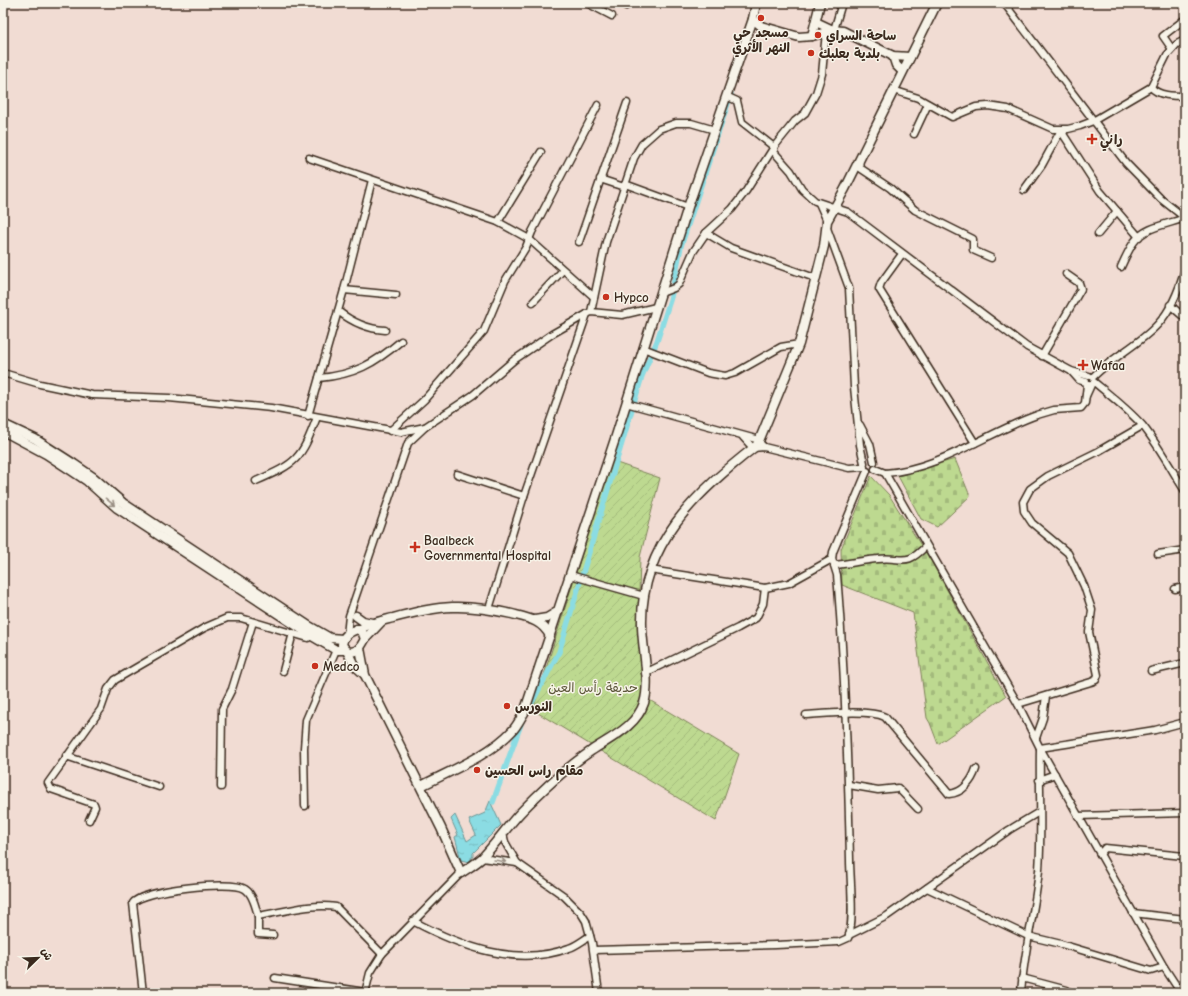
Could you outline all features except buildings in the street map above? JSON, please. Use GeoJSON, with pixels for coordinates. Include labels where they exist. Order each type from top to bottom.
{"type":"FeatureCollection","features":[{"type":"Feature","properties":{"kind":"street"},"geometry":{"type":"LineString","coordinates":[[587,3],[612,16]]}},
{"type":"Feature","properties":{"kind":"street"},"geometry":{"type":"LineString","coordinates":[[421,786],[504,740],[513,730],[524,713],[630,404],[647,350],[656,307],[688,207],[728,96],[756,3]]}},
{"type":"Feature","properties":{"kind":"street"},"geometry":{"type":"LineString","coordinates":[[812,36],[820,3]]}},
{"type":"Feature","properties":{"kind":"street"},"geometry":{"type":"LineString","coordinates":[[661,293],[674,288],[679,284],[693,252],[706,233],[732,208],[746,191],[774,147],[795,121],[806,113],[816,94],[822,74],[831,31],[842,3]]}},
{"type":"Feature","properties":{"kind":"street"},"geometry":{"type":"LineString","coordinates":[[275,978],[365,992],[370,973],[382,954],[461,873],[482,858],[525,808],[590,752],[632,722],[644,704],[646,694],[642,624],[644,596],[650,570],[666,534],[679,517],[715,480],[760,440],[799,344],[824,246],[826,223],[937,3]]}},
{"type":"Feature","properties":{"kind":"street"},"geometry":{"type":"LineString","coordinates":[[1004,3],[1093,121],[1134,172],[1170,207],[1185,218]]}},
{"type":"Feature","properties":{"kind":"street"},"geometry":{"type":"LineString","coordinates":[[752,19],[761,26],[799,37],[812,36],[831,31],[843,31],[893,56],[910,57]]}},
{"type":"Feature","properties":{"kind":"street"},"geometry":{"type":"LineString","coordinates":[[1172,49],[1163,36],[1185,19]]}},
{"type":"Feature","properties":{"kind":"street"},"geometry":{"type":"LineString","coordinates":[[816,22],[831,31]]}},
{"type":"Feature","properties":{"kind":"street"},"geometry":{"type":"LineString","coordinates":[[893,90],[918,98],[953,117],[962,112],[980,106],[1000,107],[1053,129],[1063,130],[1093,121],[1151,87],[1162,64],[1172,49],[1185,40]]}},
{"type":"Feature","properties":{"kind":"street"},"geometry":{"type":"LineString","coordinates":[[893,56],[896,65],[902,71]]}},
{"type":"Feature","properties":{"kind":"street"},"geometry":{"type":"LineString","coordinates":[[1151,87],[1154,91],[1162,94],[1185,96]]}},
{"type":"Feature","properties":{"kind":"street"},"geometry":{"type":"LineString","coordinates":[[728,96],[737,101],[742,122],[774,147],[774,152],[791,171],[802,189],[819,203],[848,212],[1017,340],[1042,356],[1071,371],[1079,380],[1090,381],[1121,405],[1142,426],[1156,443],[1185,491]]}},
{"type":"Feature","properties":{"kind":"street"},"geometry":{"type":"LineString","coordinates":[[579,242],[627,103]]}},
{"type":"Feature","properties":{"kind":"street"},"geometry":{"type":"LineString","coordinates":[[914,134],[928,104]]}},
{"type":"Feature","properties":{"kind":"street"},"geometry":{"type":"LineString","coordinates":[[390,431],[424,400],[484,332],[506,282],[525,250],[529,239],[598,105]]}},
{"type":"Feature","properties":{"kind":"street"},"geometry":{"type":"LineString","coordinates":[[489,609],[524,496],[589,313],[594,297],[602,256],[634,158],[642,144],[659,129],[669,125],[684,122],[715,130]]}},
{"type":"Feature","properties":{"kind":"street"},"geometry":{"type":"LineString","coordinates":[[1024,190],[1042,165],[1063,130]]}},
{"type":"Feature","properties":{"kind":"street"},"geometry":{"type":"LineString","coordinates":[[1063,130],[1063,134],[1100,191],[1139,236]]}},
{"type":"Feature","properties":{"kind":"street"},"geometry":{"type":"LineString","coordinates":[[498,222],[541,152]]}},
{"type":"Feature","properties":{"kind":"street"},"geometry":{"type":"LineString","coordinates":[[309,158],[498,222],[529,239],[594,297]]}},
{"type":"Feature","properties":{"kind":"street"},"geometry":{"type":"LineString","coordinates":[[859,158],[860,168],[890,188],[915,210],[973,239],[974,250],[991,258]]}},
{"type":"Feature","properties":{"kind":"street"},"geometry":{"type":"LineString","coordinates":[[600,179],[688,207]]}},
{"type":"Feature","properties":{"kind":"street"},"geometry":{"type":"LineString","coordinates":[[308,416],[344,290],[372,180]]}},
{"type":"Feature","properties":{"kind":"street"},"geometry":{"type":"LineString","coordinates":[[819,203],[849,288],[852,365],[860,445],[865,467],[871,472],[874,466],[870,444],[859,423]]}},
{"type":"Feature","properties":{"kind":"street"},"geometry":{"type":"LineString","coordinates":[[1098,234],[1117,211]]}},
{"type":"Feature","properties":{"kind":"street"},"geometry":{"type":"LineString","coordinates":[[1121,267],[1139,236],[1185,218]]}},
{"type":"Feature","properties":{"kind":"street"},"geometry":{"type":"LineString","coordinates":[[706,233],[731,248],[815,278]]}},
{"type":"Feature","properties":{"kind":"street"},"geometry":{"type":"LineString","coordinates":[[902,254],[880,283],[879,289],[975,443]]}},
{"type":"Feature","properties":{"kind":"street"},"geometry":{"type":"LineString","coordinates":[[885,473],[917,468],[938,460],[1037,414],[1054,410],[1081,408],[1084,405],[1090,381],[1109,361],[1153,330],[1162,319],[1170,305],[1185,269]]}},
{"type":"Feature","properties":{"kind":"street"},"geometry":{"type":"LineString","coordinates":[[533,302],[563,270]]}},
{"type":"Feature","properties":{"kind":"street"},"geometry":{"type":"LineString","coordinates":[[1042,356],[1082,289],[1079,283],[1066,274]]}},
{"type":"Feature","properties":{"kind":"street"},"geometry":{"type":"LineString","coordinates":[[344,290],[396,295]]}},
{"type":"Feature","properties":{"kind":"street"},"geometry":{"type":"LineString","coordinates":[[1170,305],[1185,318]]}},
{"type":"Feature","properties":{"kind":"street"},"geometry":{"type":"LineString","coordinates":[[365,675],[354,665],[342,645],[354,613],[408,443],[425,427],[468,399],[514,360],[552,334],[589,313],[622,315],[656,307]]}},
{"type":"Feature","properties":{"kind":"street"},"geometry":{"type":"LineString","coordinates":[[338,311],[365,327],[385,330]]}},
{"type":"Feature","properties":{"kind":"street"},"geometry":{"type":"LineString","coordinates":[[319,378],[336,376],[366,366],[381,358],[401,342]]}},
{"type":"Feature","properties":{"kind":"street"},"geometry":{"type":"LineString","coordinates":[[647,350],[708,373],[725,376],[735,373],[781,347],[799,344]]}},
{"type":"Feature","properties":{"kind":"street"},"geometry":{"type":"LineString","coordinates":[[781,347],[795,355]]}},
{"type":"Feature","properties":{"kind":"street"},"geometry":{"type":"LineString","coordinates":[[3,373],[40,384],[92,395],[169,398],[271,408],[390,431],[401,432],[425,427]]}},
{"type":"Feature","properties":{"kind":"street"},"geometry":{"type":"LineString","coordinates":[[630,404],[743,437],[760,440],[849,468],[865,467]]}},
{"type":"Feature","properties":{"kind":"street"},"geometry":{"type":"LineString","coordinates":[[256,481],[285,468],[296,460],[310,436],[317,418]]}},
{"type":"Feature","properties":{"kind":"street"},"geometry":{"type":"LineString","coordinates":[[3,424],[35,439],[74,464],[93,477],[123,503],[247,590]]}},
{"type":"Feature","properties":{"kind":"street"},"geometry":{"type":"LineString","coordinates":[[1018,704],[1092,682],[1097,678],[1098,673],[1089,632],[1093,613],[1088,598],[1068,553],[1029,519],[1023,506],[1024,498],[1030,489],[1048,476],[1098,452],[1142,426]]}},
{"type":"Feature","properties":{"kind":"street"},"geometry":{"type":"LineString","coordinates":[[3,431],[46,454],[72,471],[118,508],[314,633],[336,650],[352,652],[360,648]]}},
{"type":"Feature","properties":{"kind":"street"},"geometry":{"type":"LineString","coordinates":[[401,432],[408,443]]}},
{"type":"Feature","properties":{"kind":"street"},"geometry":{"type":"LineString","coordinates":[[743,437],[750,448]]}},
{"type":"Feature","properties":{"kind":"street"},"geometry":{"type":"LineString","coordinates":[[849,935],[851,893],[847,713],[838,591],[833,562],[836,545],[865,467],[870,460],[874,466],[885,473],[1018,704],[1040,748],[1078,816],[1164,967],[1181,993]]}},
{"type":"Feature","properties":{"kind":"street"},"geometry":{"type":"LineString","coordinates":[[457,474],[524,496]]}},
{"type":"Feature","properties":{"kind":"street"},"geometry":{"type":"LineString","coordinates":[[650,570],[765,588],[789,583],[833,562],[881,558],[903,561],[916,555],[926,546]]}},
{"type":"Feature","properties":{"kind":"street"},"geometry":{"type":"LineString","coordinates":[[1158,554],[1185,550]]}},
{"type":"Feature","properties":{"kind":"street"},"geometry":{"type":"LineString","coordinates":[[572,575],[644,596]]}},
{"type":"Feature","properties":{"kind":"street"},"geometry":{"type":"LineString","coordinates":[[1174,589],[1185,587]]}},
{"type":"Feature","properties":{"kind":"street"},"geometry":{"type":"LineString","coordinates":[[645,673],[752,620],[760,612],[765,588]]}},
{"type":"Feature","properties":{"kind":"street"},"geometry":{"type":"LineString","coordinates":[[314,633],[330,638],[345,637],[372,623],[435,607],[462,606],[489,609],[535,620],[544,626],[550,636]]}},
{"type":"Feature","properties":{"kind":"street"},"geometry":{"type":"LineString","coordinates":[[535,620],[547,618],[558,612]]}},
{"type":"Feature","properties":{"kind":"street"},"geometry":{"type":"LineString","coordinates":[[354,613],[363,621],[372,623]]}},
{"type":"Feature","properties":{"kind":"street"},"geometry":{"type":"LineString","coordinates":[[354,613],[358,629],[364,634],[364,639]]}},
{"type":"Feature","properties":{"kind":"street"},"geometry":{"type":"LineString","coordinates":[[89,820],[95,806],[94,804],[51,789],[48,785],[48,781],[101,709],[108,689],[115,680],[218,621],[234,618],[308,638],[314,633]]}},
{"type":"Feature","properties":{"kind":"street"},"geometry":{"type":"LineString","coordinates":[[382,621],[364,639],[360,648],[365,675],[421,786],[461,873]]}},
{"type":"Feature","properties":{"kind":"street"},"geometry":{"type":"LineString","coordinates":[[221,787],[222,709],[232,689],[253,622]]}},
{"type":"Feature","properties":{"kind":"street"},"geometry":{"type":"LineString","coordinates":[[283,670],[293,633]]}},
{"type":"Feature","properties":{"kind":"street"},"geometry":{"type":"LineString","coordinates":[[305,806],[304,748],[306,720],[336,650]]}},
{"type":"Feature","properties":{"kind":"street"},"geometry":{"type":"LineString","coordinates":[[1151,671],[1185,662]]}},
{"type":"Feature","properties":{"kind":"street"},"geometry":{"type":"LineString","coordinates":[[1036,738],[1043,718],[1046,696]]}},
{"type":"Feature","properties":{"kind":"street"},"geometry":{"type":"LineString","coordinates":[[806,715],[847,713],[885,717],[949,794],[955,793],[965,786],[973,776],[976,769]]}},
{"type":"Feature","properties":{"kind":"street"},"geometry":{"type":"LineString","coordinates":[[1040,748],[1155,730],[1185,722]]}},
{"type":"Feature","properties":{"kind":"street"},"geometry":{"type":"LineString","coordinates":[[1021,993],[1039,868],[1040,748]]}},
{"type":"Feature","properties":{"kind":"street"},"geometry":{"type":"LineString","coordinates":[[66,756],[159,787]]}},
{"type":"Feature","properties":{"kind":"street"},"geometry":{"type":"LineString","coordinates":[[1039,780],[1055,774]]}},
{"type":"Feature","properties":{"kind":"street"},"geometry":{"type":"LineString","coordinates":[[848,785],[878,790],[898,788],[918,809]]}},
{"type":"Feature","properties":{"kind":"street"},"geometry":{"type":"LineString","coordinates":[[594,950],[776,946],[839,942],[848,938],[849,935],[887,916],[1009,830],[1039,812]]}},
{"type":"Feature","properties":{"kind":"street"},"geometry":{"type":"LineString","coordinates":[[1078,816],[1185,813]]}},
{"type":"Feature","properties":{"kind":"street"},"geometry":{"type":"LineString","coordinates":[[503,833],[505,842],[517,863],[574,906],[586,921],[594,950],[599,993]]}},
{"type":"Feature","properties":{"kind":"street"},"geometry":{"type":"LineString","coordinates":[[1100,854],[1105,848],[1184,856]]}},
{"type":"Feature","properties":{"kind":"street"},"geometry":{"type":"LineString","coordinates":[[482,858],[517,863]]}},
{"type":"Feature","properties":{"kind":"street"},"geometry":{"type":"LineString","coordinates":[[143,993],[132,906],[136,899],[183,888],[235,885],[246,889],[250,893],[258,916],[258,934],[273,935]]}},
{"type":"Feature","properties":{"kind":"street"},"geometry":{"type":"LineString","coordinates":[[927,888],[1028,936],[1061,944],[1151,971],[1164,967]]}},
{"type":"Feature","properties":{"kind":"street"},"geometry":{"type":"LineString","coordinates":[[258,916],[310,907],[336,907],[382,954]]}},
{"type":"Feature","properties":{"kind":"street"},"geometry":{"type":"LineString","coordinates":[[1133,912],[1185,919]]}},
{"type":"Feature","properties":{"kind":"street"},"geometry":{"type":"LineString","coordinates":[[414,921],[445,938],[480,950],[508,955],[550,954],[570,948],[590,936]]}},
{"type":"Feature","properties":{"kind":"street"},"geometry":{"type":"LineString","coordinates":[[1022,978],[1067,990]]}},
{"type":"Feature","properties":{"kind":"green space"},"geometry":{"type":"Polygon","coordinates":[[[955,459],[970,496],[937,527],[921,519],[898,476],[955,459]]]}},
{"type":"Feature","properties":{"kind":"green space","name":"حديقة رأس العين"},"geometry":{"type":"Polygon","coordinates":[[[611,461],[660,478],[640,557],[638,631],[646,698],[739,754],[716,821],[533,710],[611,461]]]}},
{"type":"Feature","properties":{"kind":"green space"},"geometry":{"type":"Polygon","coordinates":[[[871,476],[889,495],[931,561],[1006,696],[938,744],[927,718],[913,613],[842,585],[841,549],[871,476]]]}},
{"type":"Feature","properties":{"kind":"water"},"geometry":{"type":"Polygon","coordinates":[[[490,801],[501,825],[473,853],[473,856],[469,862],[461,860],[455,837],[458,835],[451,819],[455,815],[467,841],[476,835],[469,820],[485,813],[490,801]]]}},
{"type":"Feature","properties":{"kind":"waterway"},"geometry":{"type":"LineString","coordinates":[[528,710],[559,652],[642,376],[657,341],[671,297],[681,246],[731,94]]}},
{"type":"Feature","properties":{"kind":"waterway"},"geometry":{"type":"LineString","coordinates":[[493,802],[522,721]]}},
{"type":"Feature","properties":{"kind":"place","name":"مسجد حي النهر الأثري"},"geometry":{"type":"Point","coordinates":[761,18]}},
{"type":"Feature","properties":{"kind":"place","name":"ساحة السراي"},"geometry":{"type":"Point","coordinates":[818,35]}},
{"type":"Feature","properties":{"kind":"place","name":"بلدية بعلبك"},"geometry":{"type":"Point","coordinates":[811,53]}},
{"type":"Feature","properties":{"kind":"place","name":"راني"},"geometry":{"type":"Point","coordinates":[1092,139]}},
{"type":"Feature","properties":{"kind":"place","name":"Hypco"},"geometry":{"type":"Point","coordinates":[606,297]}},
{"type":"Feature","properties":{"kind":"place","name":"Wafaa"},"geometry":{"type":"Point","coordinates":[1083,365]}},
{"type":"Feature","properties":{"kind":"place","name":"Baalbeck Governmental Hospital"},"geometry":{"type":"Point","coordinates":[415,547]}},
{"type":"Feature","properties":{"kind":"place","name":"Medco"},"geometry":{"type":"Point","coordinates":[315,666]}},
{"type":"Feature","properties":{"kind":"place","name":"النورس"},"geometry":{"type":"Point","coordinates":[507,706]}},
{"type":"Feature","properties":{"kind":"place","name":"مقام راس الحسين"},"geometry":{"type":"Point","coordinates":[477,770]}}]}
